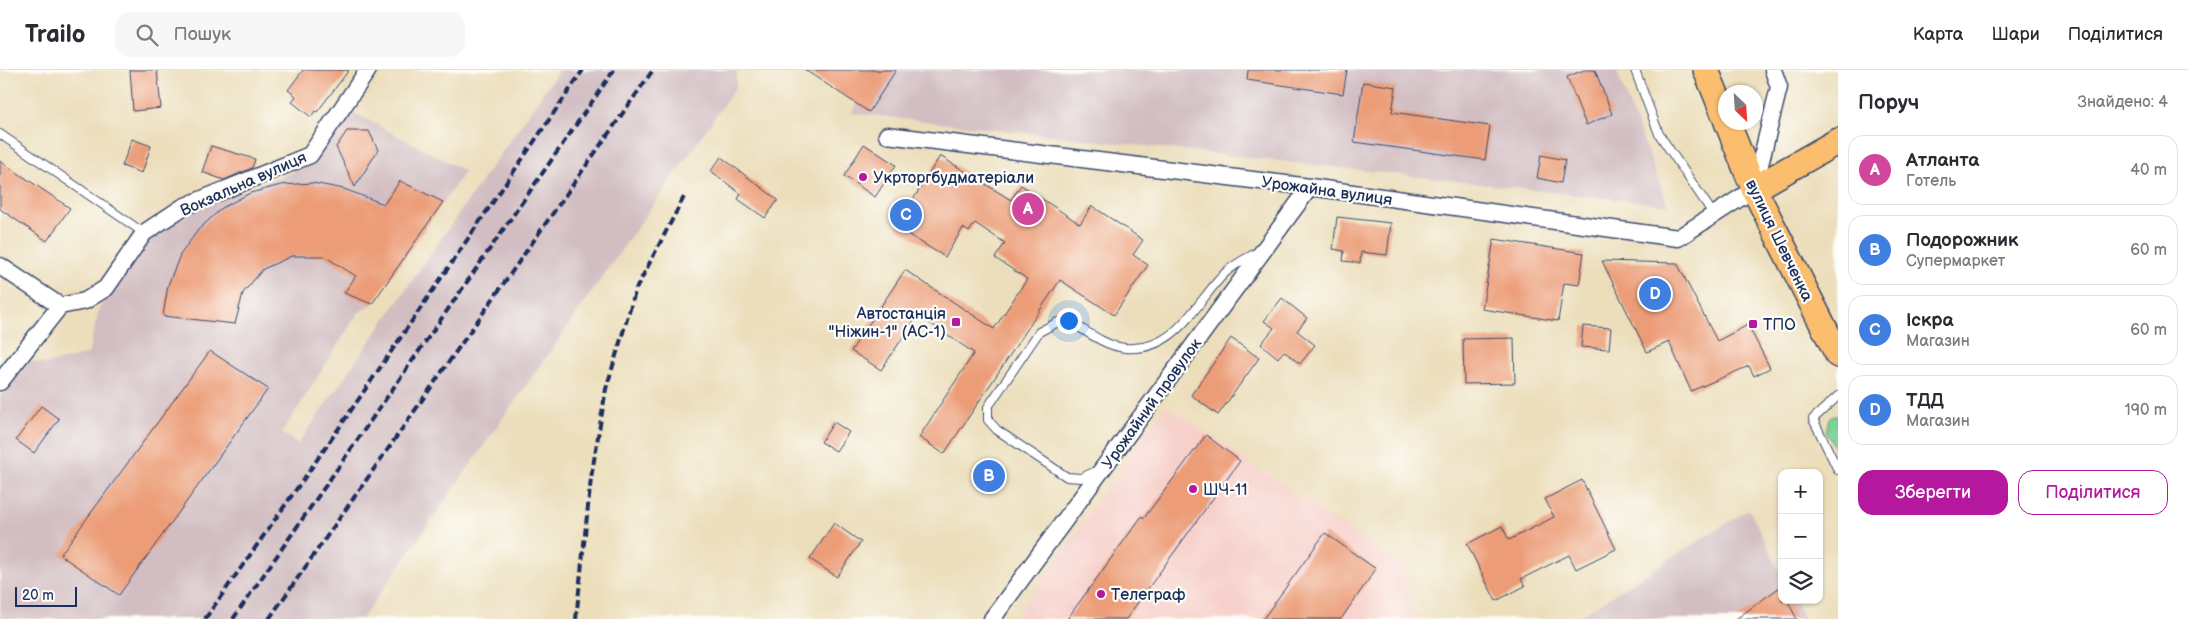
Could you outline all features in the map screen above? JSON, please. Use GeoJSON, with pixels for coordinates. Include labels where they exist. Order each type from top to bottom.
{"type":"FeatureCollection","features":[{"type":"Feature","properties":{"kind":"main road","name":"вулиця Шевченка"},"geometry":{"type":"LineString","coordinates":[[1706,70],[1718,101]]}},
{"type":"Feature","properties":{"kind":"main road","name":"вулиця Шевченка"},"geometry":{"type":"LineString","coordinates":[[1730,130],[1754,190],[1838,355]]}},
{"type":"Feature","properties":{"kind":"main road"},"geometry":{"type":"LineString","coordinates":[[1754,190],[1838,141]]}},
{"type":"Feature","properties":{"kind":"street","name":"Вокзальна вулиця"},"geometry":{"type":"LineString","coordinates":[[60,306],[85,301],[106,288],[144,233],[182,207],[310,155],[368,70]]}},
{"type":"Feature","properties":{"kind":"street"},"geometry":{"type":"LineString","coordinates":[[1754,190],[1779,87],[1773,70]]}},
{"type":"Feature","properties":{"kind":"street","name":"Урожайна вулиця"},"geometry":{"type":"LineString","coordinates":[[887,135],[1310,187],[1678,238],[1754,190]]}},
{"type":"Feature","properties":{"kind":"street","name":"Урожайний провулок"},"geometry":{"type":"LineString","coordinates":[[992,619],[1310,187]]}},
{"type":"Feature","properties":{"kind":"street"},"geometry":{"type":"LineString","coordinates":[[0,266],[60,306],[0,382]]}},
{"type":"Feature","properties":{"kind":"lane"},"geometry":{"type":"LineString","coordinates":[[1635,70],[1659,134],[1714,215]]}},
{"type":"Feature","properties":{"kind":"lane"},"geometry":{"type":"LineString","coordinates":[[0,134],[144,233]]}},
{"type":"Feature","properties":{"kind":"lane"},"geometry":{"type":"LineString","coordinates":[[1109,460],[1090,475],[1081,478],[1067,477],[997,430],[988,420],[988,407],[1039,332],[1064,321],[1111,344],[1125,348],[1146,345],[1161,340],[1180,328],[1227,271],[1264,249]]}},
{"type":"Feature","properties":{"kind":"lane"},"geometry":{"type":"LineString","coordinates":[[1838,396],[1813,419],[1838,470]]}},
{"type":"Feature","properties":{"kind":"shaded area"},"geometry":{"type":"Polygon","coordinates":[[[559,70],[737,70],[736,87],[362,619],[0,619],[0,397],[29,361],[46,364],[88,354],[99,309],[124,268],[155,233],[202,207],[292,172],[310,161],[347,109],[465,171],[372,304],[358,313],[282,433],[298,444],[559,70]]]}},
{"type":"Feature","properties":{"kind":"shaded area"},"geometry":{"type":"Polygon","coordinates":[[[879,70],[1616,70],[1668,205],[851,113],[879,70]]]}},
{"type":"Feature","properties":{"kind":"shaded area"},"geometry":{"type":"Polygon","coordinates":[[[1166,405],[1404,568],[1414,619],[1014,619],[1166,405]]]}},
{"type":"Feature","properties":{"kind":"shaded area"},"geometry":{"type":"Polygon","coordinates":[[[1749,509],[1778,567],[1778,604],[1797,604],[1804,619],[1575,619],[1749,509]]]}},
{"type":"Feature","properties":{"kind":"green space"},"geometry":{"type":"Polygon","coordinates":[[[1838,416],[1838,454],[1826,431],[1829,418],[1838,416]]]}},
{"type":"Feature","properties":{"kind":"building"},"geometry":{"type":"Polygon","coordinates":[[[130,70],[157,70],[161,108],[133,111],[130,70]]]}},
{"type":"Feature","properties":{"kind":"building"},"geometry":{"type":"Polygon","coordinates":[[[303,70],[349,70],[317,112],[315,111],[311,117],[292,102],[296,96],[288,90],[303,70]]]}},
{"type":"Feature","properties":{"kind":"building"},"geometry":{"type":"Polygon","coordinates":[[[805,70],[896,70],[869,112],[805,70]]]}},
{"type":"Feature","properties":{"kind":"building"},"geometry":{"type":"Polygon","coordinates":[[[1248,70],[1347,70],[1343,94],[1247,80],[1248,70]]]}},
{"type":"Feature","properties":{"kind":"building"},"geometry":{"type":"Polygon","coordinates":[[[1584,70],[1595,70],[1612,114],[1586,125],[1567,77],[1584,70]]]}},
{"type":"Feature","properties":{"kind":"building"},"geometry":{"type":"Polygon","coordinates":[[[1363,82],[1396,87],[1392,112],[1490,126],[1485,160],[1354,142],[1363,82]]]}},
{"type":"Feature","properties":{"kind":"building"},"geometry":{"type":"Polygon","coordinates":[[[347,131],[369,131],[378,150],[355,187],[336,147],[347,131]]]}},
{"type":"Feature","properties":{"kind":"building"},"geometry":{"type":"Polygon","coordinates":[[[132,139],[151,146],[142,173],[122,166],[132,139]]]}},
{"type":"Feature","properties":{"kind":"building"},"geometry":{"type":"Polygon","coordinates":[[[864,144],[896,165],[875,197],[844,176],[864,144]]]}},
{"type":"Feature","properties":{"kind":"building"},"geometry":{"type":"Polygon","coordinates":[[[211,146],[255,159],[252,168],[224,180],[202,172],[211,146]]]}},
{"type":"Feature","properties":{"kind":"building"},"geometry":{"type":"Polygon","coordinates":[[[1541,155],[1565,160],[1561,183],[1537,178],[1541,155]]]}},
{"type":"Feature","properties":{"kind":"building","name":"Автостанція \"Ніжин-1\" (АС-1)"},"geometry":{"type":"Polygon","coordinates":[[[940,156],[1011,200],[1021,185],[1080,224],[1092,206],[1143,240],[1133,255],[1148,265],[1114,315],[1060,280],[944,454],[919,437],[974,353],[918,315],[881,370],[851,351],[905,270],[994,329],[1027,279],[995,258],[1005,243],[975,223],[969,232],[963,228],[945,257],[896,227],[940,156]]]}},
{"type":"Feature","properties":{"kind":"building"},"geometry":{"type":"Polygon","coordinates":[[[721,157],[778,200],[765,218],[738,199],[741,194],[711,171],[721,157]]]}},
{"type":"Feature","properties":{"kind":"building"},"geometry":{"type":"Polygon","coordinates":[[[0,161],[70,208],[47,241],[0,209],[0,161]]]}},
{"type":"Feature","properties":{"kind":"building"},"geometry":{"type":"Polygon","coordinates":[[[400,181],[443,202],[372,304],[344,293],[356,276],[324,256],[292,256],[263,269],[243,293],[235,324],[163,316],[168,285],[180,255],[198,230],[222,208],[250,193],[281,185],[313,183],[344,189],[384,204],[400,181]]]}},
{"type":"Feature","properties":{"kind":"building"},"geometry":{"type":"Polygon","coordinates":[[[1337,217],[1391,223],[1387,255],[1361,252],[1360,263],[1343,261],[1344,251],[1333,249],[1337,217]]]}},
{"type":"Feature","properties":{"kind":"building"},"geometry":{"type":"Polygon","coordinates":[[[1494,239],[1584,253],[1579,285],[1564,283],[1558,321],[1482,309],[1494,239]]]}},
{"type":"Feature","properties":{"kind":"building"},"geometry":{"type":"Polygon","coordinates":[[[1602,261],[1677,263],[1717,341],[1748,325],[1770,368],[1754,376],[1749,366],[1691,391],[1669,342],[1647,352],[1602,261]]]}},
{"type":"Feature","properties":{"kind":"building"},"geometry":{"type":"Polygon","coordinates":[[[1282,298],[1307,318],[1297,331],[1315,345],[1300,364],[1284,351],[1278,358],[1261,344],[1274,328],[1264,321],[1282,298]]]}},
{"type":"Feature","properties":{"kind":"building"},"geometry":{"type":"Polygon","coordinates":[[[1583,326],[1611,328],[1609,349],[1581,347],[1583,326]]]}},
{"type":"Feature","properties":{"kind":"building"},"geometry":{"type":"Polygon","coordinates":[[[1231,338],[1259,358],[1218,415],[1191,395],[1231,338]]]}},
{"type":"Feature","properties":{"kind":"building"},"geometry":{"type":"Polygon","coordinates":[[[1514,338],[1515,383],[1464,384],[1463,339],[1514,338]]]}},
{"type":"Feature","properties":{"kind":"building"},"geometry":{"type":"Polygon","coordinates":[[[210,351],[268,389],[119,595],[60,555],[210,351]]]}},
{"type":"Feature","properties":{"kind":"building"},"geometry":{"type":"Polygon","coordinates":[[[41,406],[59,419],[34,453],[16,440],[41,406]]]}},
{"type":"Feature","properties":{"kind":"building"},"geometry":{"type":"Polygon","coordinates":[[[834,422],[849,432],[836,451],[821,442],[834,422]]]}},
{"type":"Feature","properties":{"kind":"building"},"geometry":{"type":"Polygon","coordinates":[[[1206,435],[1240,461],[1126,619],[1067,619],[1142,516],[1144,518],[1206,435]]]}},
{"type":"Feature","properties":{"kind":"building"},"geometry":{"type":"Polygon","coordinates":[[[1582,480],[1616,549],[1576,569],[1569,555],[1521,579],[1525,586],[1496,601],[1467,544],[1502,526],[1509,540],[1554,517],[1545,499],[1582,480]]]}},
{"type":"Feature","properties":{"kind":"building"},"geometry":{"type":"Polygon","coordinates":[[[834,523],[861,542],[837,577],[810,559],[834,523]]]}},
{"type":"Feature","properties":{"kind":"building"},"geometry":{"type":"Polygon","coordinates":[[[1325,533],[1376,569],[1341,619],[1263,619],[1325,533]]]}},
{"type":"Feature","properties":{"kind":"building"},"geometry":{"type":"Polygon","coordinates":[[[1778,588],[1778,604],[1789,604],[1797,619],[1736,619],[1778,588]]]}},
{"type":"Feature","properties":{"kind":"railway"},"geometry":{"type":"LineString","coordinates":[[205,619],[326,447],[583,70]]}},
{"type":"Feature","properties":{"kind":"railway"},"geometry":{"type":"LineString","coordinates":[[233,619],[614,70]]}},
{"type":"Feature","properties":{"kind":"railway"},"geometry":{"type":"LineString","coordinates":[[269,619],[653,70]]}},
{"type":"Feature","properties":{"kind":"railway"},"geometry":{"type":"LineString","coordinates":[[576,619],[591,478],[606,389],[636,289],[684,197]]}},
{"type":"Feature","properties":{"kind":"place","name":"Укрторгбудматеріали"},"geometry":{"type":"Point","coordinates":[863,177]}},
{"type":"Feature","properties":{"kind":"place","name":"Атланта"},"geometry":{"type":"Point","coordinates":[1028,209]}},
{"type":"Feature","properties":{"kind":"place","name":"Іскра"},"geometry":{"type":"Point","coordinates":[906,215]}},
{"type":"Feature","properties":{"kind":"place","name":"ТДД"},"geometry":{"type":"Point","coordinates":[1655,294]}},
{"type":"Feature","properties":{"kind":"place","name":"Автостанція \"Ніжин-1\" (АС-1)"},"geometry":{"type":"Point","coordinates":[956,322]}},
{"type":"Feature","properties":{"kind":"place","name":"ТПО"},"geometry":{"type":"Point","coordinates":[1753,324]}},
{"type":"Feature","properties":{"kind":"place","name":"Подорожник"},"geometry":{"type":"Point","coordinates":[989,476]}},
{"type":"Feature","properties":{"kind":"place","name":"ШЧ-11"},"geometry":{"type":"Point","coordinates":[1193,489]}},
{"type":"Feature","properties":{"kind":"place","name":"Телеграф"},"geometry":{"type":"Point","coordinates":[1101,594]}}]}
